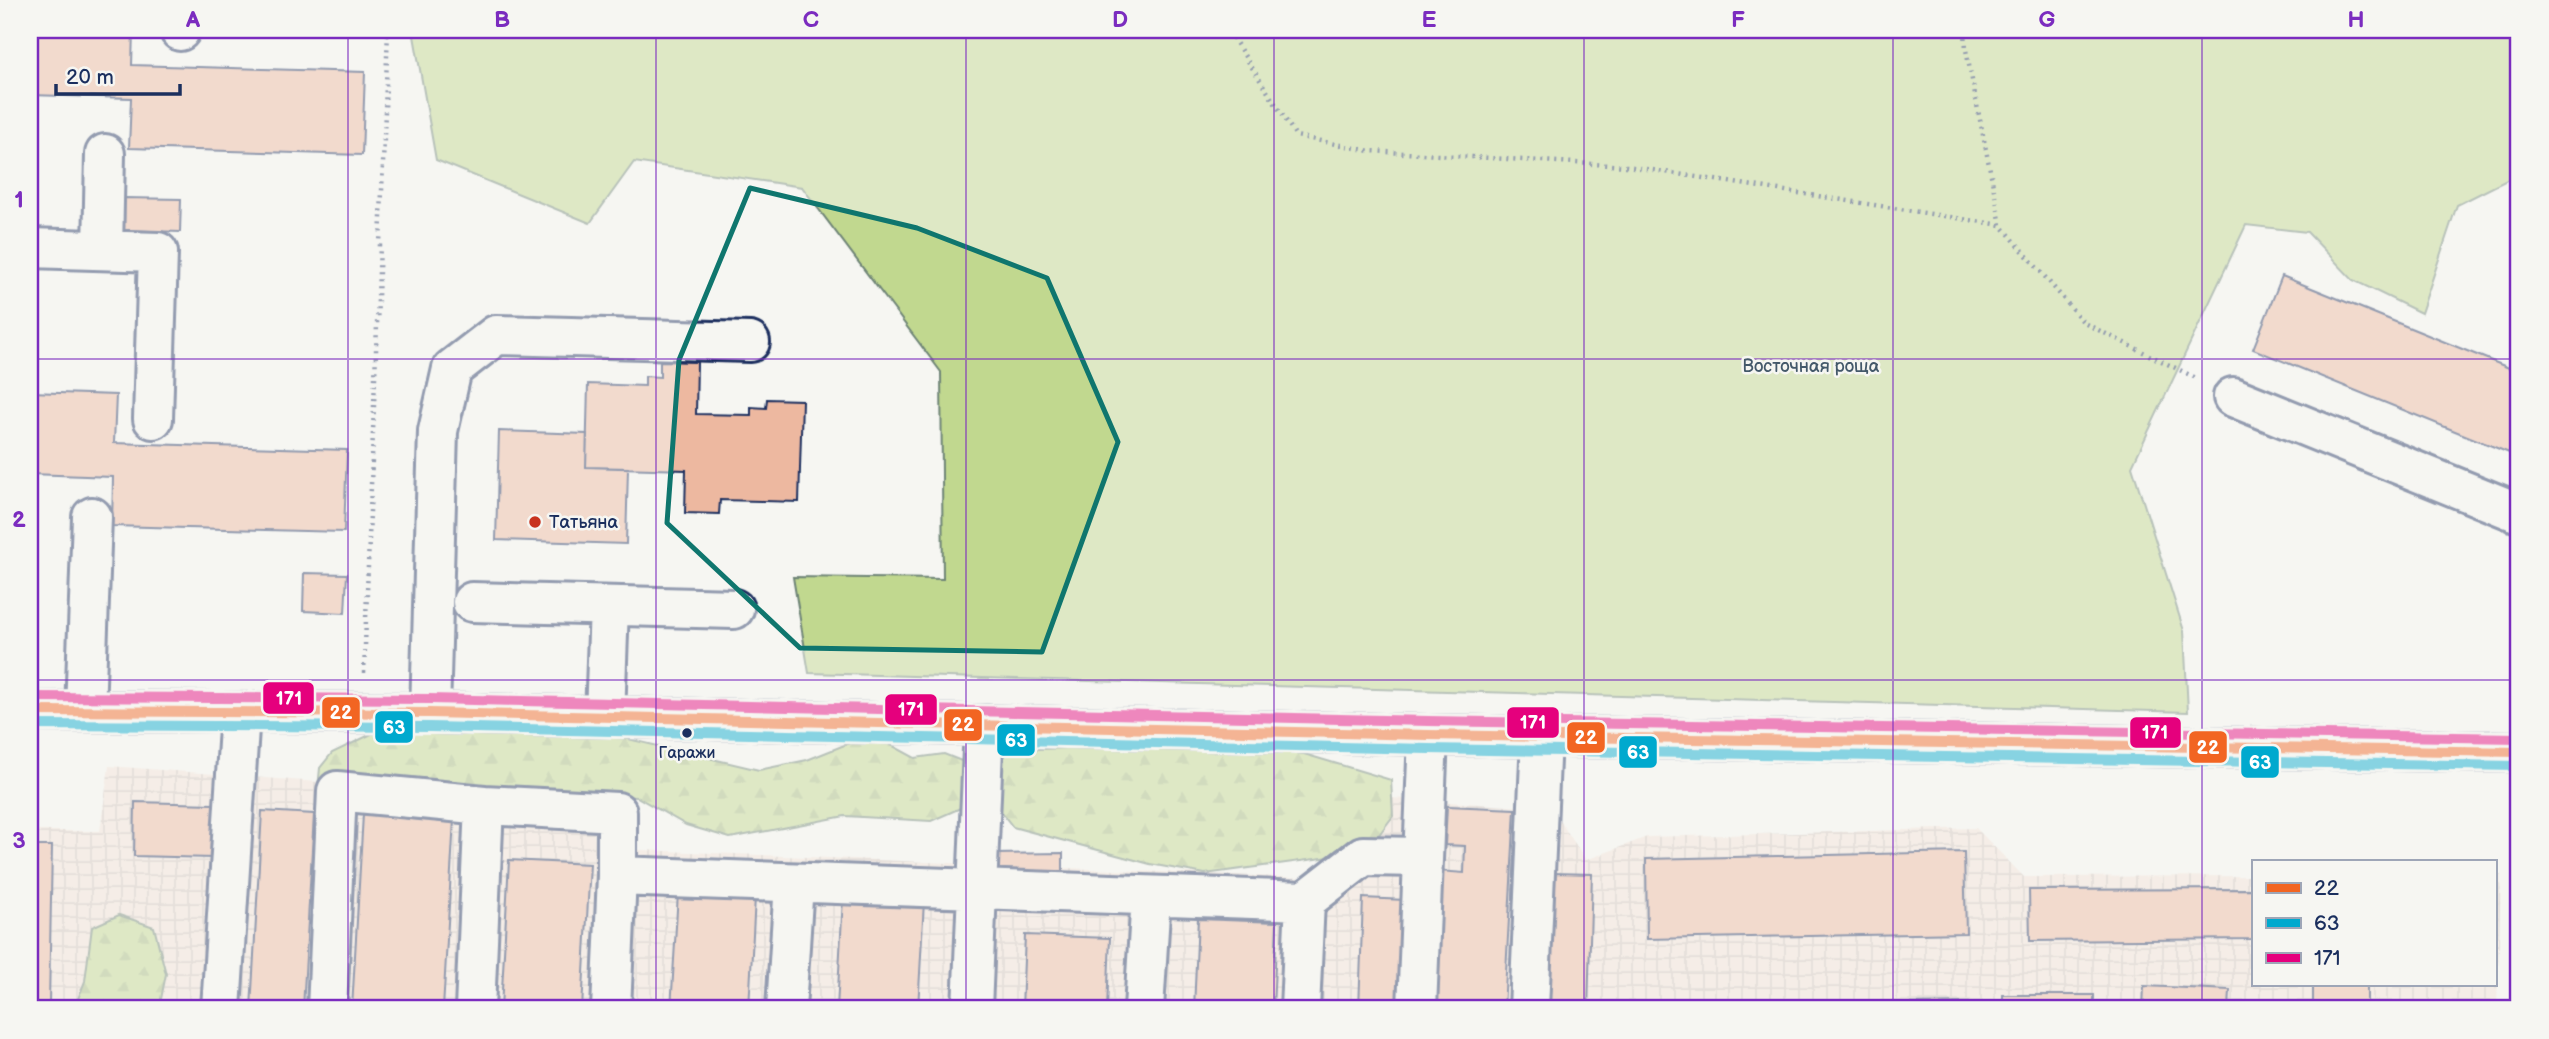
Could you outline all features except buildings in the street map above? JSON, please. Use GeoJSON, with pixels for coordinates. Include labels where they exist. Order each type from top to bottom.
{"type":"FeatureCollection","features":[{"type":"Feature","properties":{"kind":"main road"},"geometry":{"type":"LineString","coordinates":[[103,250],[105,153]]}},
{"type":"Feature","properties":{"kind":"main road"},"geometry":{"type":"LineString","coordinates":[[30,248],[158,252],[153,419]]}},
{"type":"Feature","properties":{"kind":"main road"},"geometry":{"type":"LineString","coordinates":[[430,713],[438,431],[452,369],[496,335],[750,342]]}},
{"type":"Feature","properties":{"kind":"main road"},"geometry":{"type":"LineString","coordinates":[[2233,397],[2519,513]]}},
{"type":"Feature","properties":{"kind":"main road"},"geometry":{"type":"LineString","coordinates":[[85,711],[92,517]]}},
{"type":"Feature","properties":{"kind":"main road"},"geometry":{"type":"LineString","coordinates":[[472,602],[734,609]]}},
{"type":"Feature","properties":{"kind":"main road"},"geometry":{"type":"LineString","coordinates":[[605,716],[609,606]]}},
{"type":"Feature","properties":{"kind":"main road"},"geometry":{"type":"LineString","coordinates":[[30,711],[430,713],[1428,735],[2519,752]]}},
{"type":"Feature","properties":{"kind":"main road"},"geometry":{"type":"LineString","coordinates":[[221,1009],[240,712]]}},
{"type":"Feature","properties":{"kind":"main road"},"geometry":{"type":"LineString","coordinates":[[972,1009],[984,725]]}},
{"type":"Feature","properties":{"kind":"main road"},"geometry":{"type":"LineString","coordinates":[[1417,1009],[1428,735]]}},
{"type":"Feature","properties":{"kind":"main road"},"geometry":{"type":"LineString","coordinates":[[1529,1009],[1541,737]]}},
{"type":"Feature","properties":{"kind":"main road"},"geometry":{"type":"LineString","coordinates":[[327,1009],[337,791],[484,805],[617,811],[611,1009]]}},
{"type":"Feature","properties":{"kind":"main road"},"geometry":{"type":"LineString","coordinates":[[475,1009],[484,805]]}},
{"type":"Feature","properties":{"kind":"main road"},"geometry":{"type":"LineString","coordinates":[[617,876],[1304,901],[1363,856],[1423,857]]}},
{"type":"Feature","properties":{"kind":"main road"},"geometry":{"type":"LineString","coordinates":[[786,1009],[794,883]]}},
{"type":"Feature","properties":{"kind":"main road"},"geometry":{"type":"LineString","coordinates":[[1144,1009],[1152,896]]}},
{"type":"Feature","properties":{"kind":"main road"},"geometry":{"type":"LineString","coordinates":[[1300,1009],[1304,901]]}},
{"type":"Feature","properties":{"kind":"path"},"geometry":{"type":"LineString","coordinates":[[363,712],[388,30]]}},
{"type":"Feature","properties":{"kind":"path"},"geometry":{"type":"LineString","coordinates":[[1221,30],[1233,38],[1296,136],[1370,150],[1627,166],[2001,225]]}},
{"type":"Feature","properties":{"kind":"path"},"geometry":{"type":"LineString","coordinates":[[1965,30],[1966,50],[2001,225],[2084,323],[2233,397]]}},
{"type":"Feature","properties":{"kind":"highlighted area"},"geometry":{"type":"Polygon","coordinates":[[[750,188],[917,228],[1047,278],[1118,442],[1042,652],[800,648],[667,523],[679,360],[750,188]]]}},
{"type":"Feature","properties":{"kind":"shaded area"},"geometry":{"type":"Polygon","coordinates":[[[109,766],[593,803],[595,848],[1327,879],[1391,798],[1552,809],[1586,860],[1647,837],[1976,828],[2024,877],[2252,876],[2252,986],[2496,986],[2496,875],[2501,875],[2497,1009],[30,1009],[30,831],[100,831],[109,766]]]}},
{"type":"Feature","properties":{"kind":"green space","name":"Восточная роща"},"geometry":{"type":"Polygon","coordinates":[[[413,30],[2519,30],[2519,174],[2457,205],[2421,313],[2353,280],[2307,232],[2246,225],[2132,466],[2184,631],[2188,712],[809,673],[793,577],[943,579],[941,372],[802,187],[634,162],[590,223],[436,160],[413,30]]]}},
{"type":"Feature","properties":{"kind":"green space"},"geometry":{"type":"Polygon","coordinates":[[[565,724],[759,770],[807,760],[852,742],[884,741],[915,758],[944,754],[969,764],[965,806],[931,821],[845,816],[730,838],[686,825],[637,797],[562,794],[454,819],[363,814],[343,806],[318,788],[320,768],[332,753],[384,728],[565,724]]]}},
{"type":"Feature","properties":{"kind":"green space"},"geometry":{"type":"Polygon","coordinates":[[[1104,747],[1251,748],[1304,754],[1391,780],[1393,816],[1375,840],[1337,856],[1205,874],[1150,864],[1013,827],[995,804],[1005,750],[1104,747]]]}},
{"type":"Feature","properties":{"kind":"green space"},"geometry":{"type":"Polygon","coordinates":[[[119,915],[154,927],[166,974],[159,1009],[74,1009],[85,981],[92,927],[119,915]]]}},
{"type":"Feature","properties":{"kind":"transit line","name":"171"},"geometry":{"type":"LineString","coordinates":[[30,697],[430,699],[1428,721],[2519,738]]}},
{"type":"Feature","properties":{"kind":"transit line","name":"22"},"geometry":{"type":"LineString","coordinates":[[30,711],[430,713],[1428,735],[2519,752]]}},
{"type":"Feature","properties":{"kind":"transit line","name":"63"},"geometry":{"type":"LineString","coordinates":[[30,725],[430,727],[1428,749],[2519,766]]}},
{"type":"Feature","properties":{"kind":"place","name":"Татьяна"},"geometry":{"type":"Point","coordinates":[535,522]}},
{"type":"Feature","properties":{"kind":"place","name":"Гаражи"},"geometry":{"type":"Point","coordinates":[687,733]}}]}
